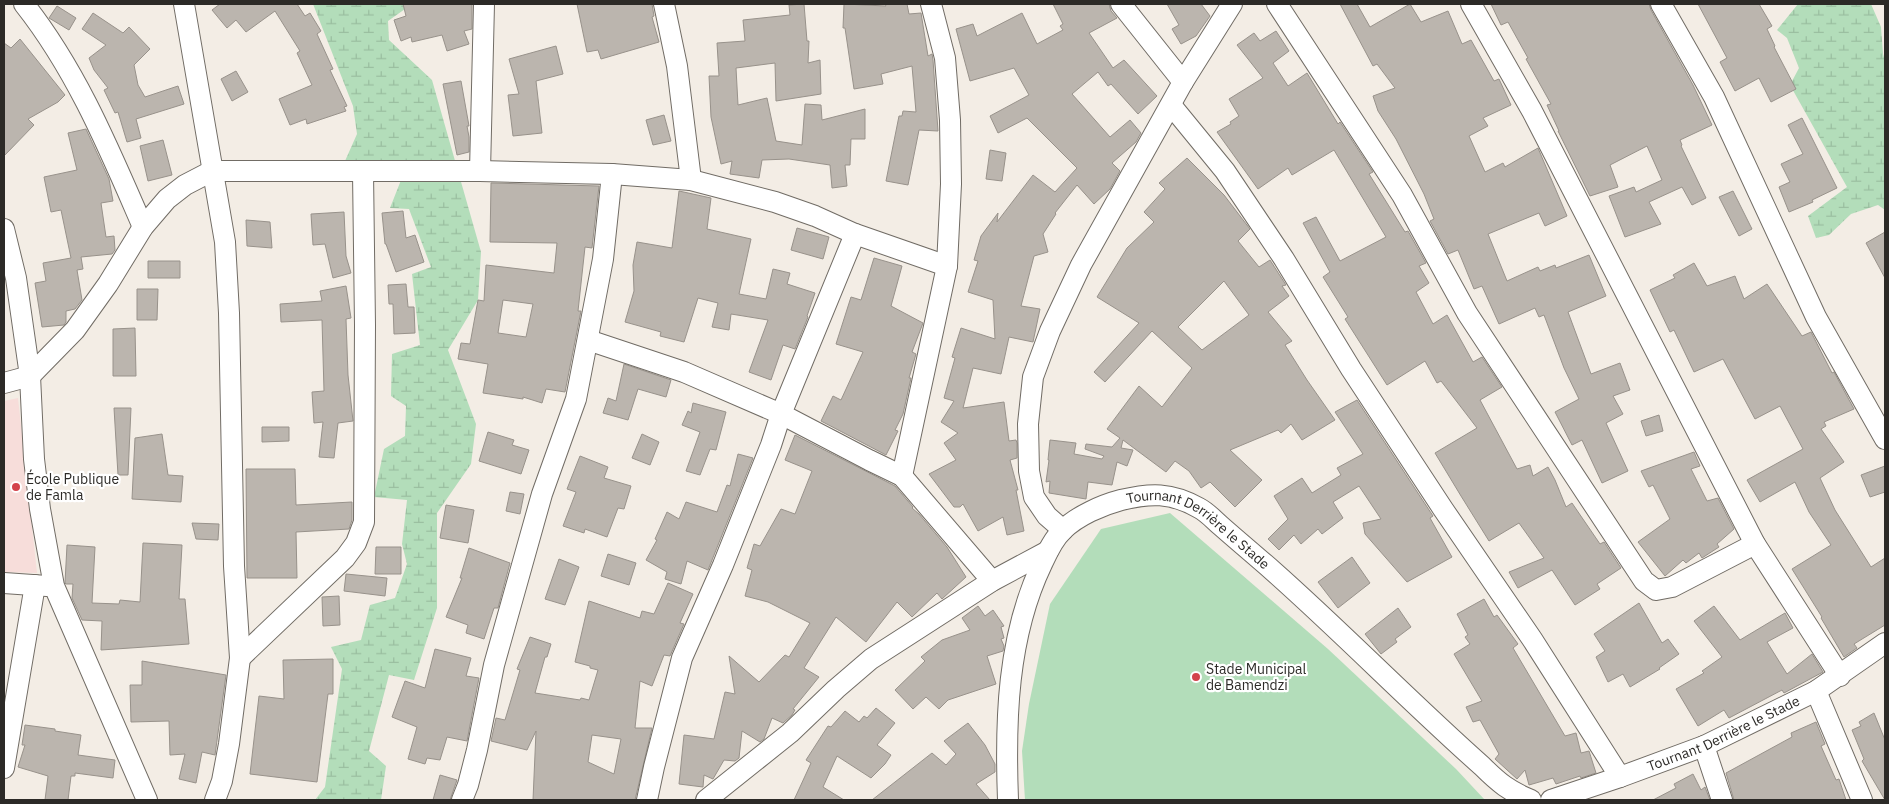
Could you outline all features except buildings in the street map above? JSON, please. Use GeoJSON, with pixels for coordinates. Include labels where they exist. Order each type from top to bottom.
{"type":"FeatureCollection","features":[{"type":"Feature","properties":{"kind":"street"},"geometry":{"type":"LineString","coordinates":[[24,4],[76,81],[101,131],[143,227]]}},
{"type":"Feature","properties":{"kind":"street"},"geometry":{"type":"LineString","coordinates":[[184,4],[225,242],[228,312],[234,566],[240,658],[230,744],[222,781],[215,800]]}},
{"type":"Feature","properties":{"kind":"street"},"geometry":{"type":"LineString","coordinates":[[480,171],[484,4]]}},
{"type":"Feature","properties":{"kind":"street"},"geometry":{"type":"LineString","coordinates":[[664,4],[677,66],[691,180]]}},
{"type":"Feature","properties":{"kind":"street"},"geometry":{"type":"LineString","coordinates":[[902,476],[947,266],[951,184],[950,120],[945,58],[931,4]]}},
{"type":"Feature","properties":{"kind":"street"},"geometry":{"type":"LineString","coordinates":[[1121,4],[1183,82]]}},
{"type":"Feature","properties":{"kind":"street"},"geometry":{"type":"LineString","coordinates":[[1063,530],[1047,516],[1034,497],[1029,471],[1028,424],[1033,377],[1050,331],[1081,265],[1183,82],[1232,4]]}},
{"type":"Feature","properties":{"kind":"street"},"geometry":{"type":"LineString","coordinates":[[1278,4],[1402,195],[1467,314],[1644,581],[1656,590],[1672,587],[1755,544]]}},
{"type":"Feature","properties":{"kind":"street"},"geometry":{"type":"LineString","coordinates":[[1471,4],[1532,111],[1755,544],[1840,676]]}},
{"type":"Feature","properties":{"kind":"street"},"geometry":{"type":"LineString","coordinates":[[1661,4],[1714,97],[1816,317],[1885,438]]}},
{"type":"Feature","properties":{"kind":"street"},"geometry":{"type":"LineString","coordinates":[[1170,105],[1236,187],[1284,259],[1351,369],[1443,509],[1532,639],[1620,777]]}},
{"type":"Feature","properties":{"kind":"street"},"geometry":{"type":"LineString","coordinates":[[4,383],[30,376],[75,330],[108,284],[143,227],[173,194],[184,185],[212,171],[480,171],[612,174],[691,180],[775,202],[815,216],[855,234],[947,266]]}},
{"type":"Feature","properties":{"kind":"street"},"geometry":{"type":"LineString","coordinates":[[240,658],[344,558],[356,543],[364,522],[365,325],[363,172]]}},
{"type":"Feature","properties":{"kind":"street"},"geometry":{"type":"LineString","coordinates":[[462,800],[477,750],[494,665],[542,494],[576,399],[603,259],[612,174]]}},
{"type":"Feature","properties":{"kind":"street"},"geometry":{"type":"LineString","coordinates":[[4,229],[16,278],[30,376],[34,459],[40,509],[44,586],[4,768]]}},
{"type":"Feature","properties":{"kind":"street"},"geometry":{"type":"LineString","coordinates":[[647,800],[682,658],[727,556],[781,414],[855,234]]}},
{"type":"Feature","properties":{"kind":"street"},"geometry":{"type":"LineString","coordinates":[[588,340],[684,372],[781,414],[902,476],[992,581]]}},
{"type":"Feature","properties":{"kind":"street","name":"Tournant Derrière le Stade"},"geometry":{"type":"LineString","coordinates":[[1008,800],[1007,721],[1013,665],[1018,636],[1033,583],[1048,551],[1063,530],[1080,518],[1113,502],[1137,496],[1159,494],[1180,498],[1200,508],[1289,585],[1500,784],[1514,793],[1531,800]]}},
{"type":"Feature","properties":{"kind":"street"},"geometry":{"type":"LineString","coordinates":[[706,800],[790,733],[871,659],[992,581],[1048,551]]}},
{"type":"Feature","properties":{"kind":"street"},"geometry":{"type":"LineString","coordinates":[[4,583],[44,586]]}},
{"type":"Feature","properties":{"kind":"street"},"geometry":{"type":"LineString","coordinates":[[44,586],[147,800]]}},
{"type":"Feature","properties":{"kind":"street","name":"Tournant Derrière le Stade"},"geometry":{"type":"LineString","coordinates":[[1551,800],[1704,746],[1816,691],[1885,643]]}},
{"type":"Feature","properties":{"kind":"street"},"geometry":{"type":"LineString","coordinates":[[1816,691],[1862,800]]}},
{"type":"Feature","properties":{"kind":"street"},"geometry":{"type":"LineString","coordinates":[[1704,746],[1722,800]]}},
{"type":"Feature","properties":{"kind":"shaded area","name":"École Publique de Famla"},"geometry":{"type":"Polygon","coordinates":[[[18,398],[37,573],[4,572],[4,401],[18,398]]]}},
{"type":"Feature","properties":{"kind":"green space"},"geometry":{"type":"Polygon","coordinates":[[[313,4],[408,4],[405,9],[388,21],[389,40],[432,80],[481,252],[478,300],[448,350],[476,424],[471,464],[437,513],[437,608],[414,680],[389,675],[369,751],[386,766],[381,800],[315,800],[325,787],[342,669],[331,647],[361,640],[370,605],[395,598],[407,564],[402,544],[407,500],[374,497],[384,449],[405,436],[406,406],[391,396],[392,354],[420,345],[412,274],[431,267],[409,209],[390,208],[403,175],[345,161],[357,134],[353,106],[313,4]]]}},
{"type":"Feature","properties":{"kind":"green space"},"geometry":{"type":"Polygon","coordinates":[[[1798,4],[1871,4],[1881,27],[1885,61],[1885,210],[1878,205],[1851,214],[1829,235],[1816,238],[1808,216],[1847,187],[1790,85],[1799,68],[1787,38],[1777,30],[1798,4]]]}},
{"type":"Feature","properties":{"kind":"green space","name":"Stade Municipal de Bamendzi"},"geometry":{"type":"Polygon","coordinates":[[[1170,513],[1328,649],[1456,769],[1485,800],[1025,800],[1022,751],[1029,704],[1050,604],[1101,529],[1170,513]]]}},
{"type":"Feature","properties":{"kind":"place","name":"École Publique de Famla"},"geometry":{"type":"Point","coordinates":[16,487]}},
{"type":"Feature","properties":{"kind":"place","name":"Stade Municipal de Bamendzi"},"geometry":{"type":"Point","coordinates":[1196,677]}}]}
